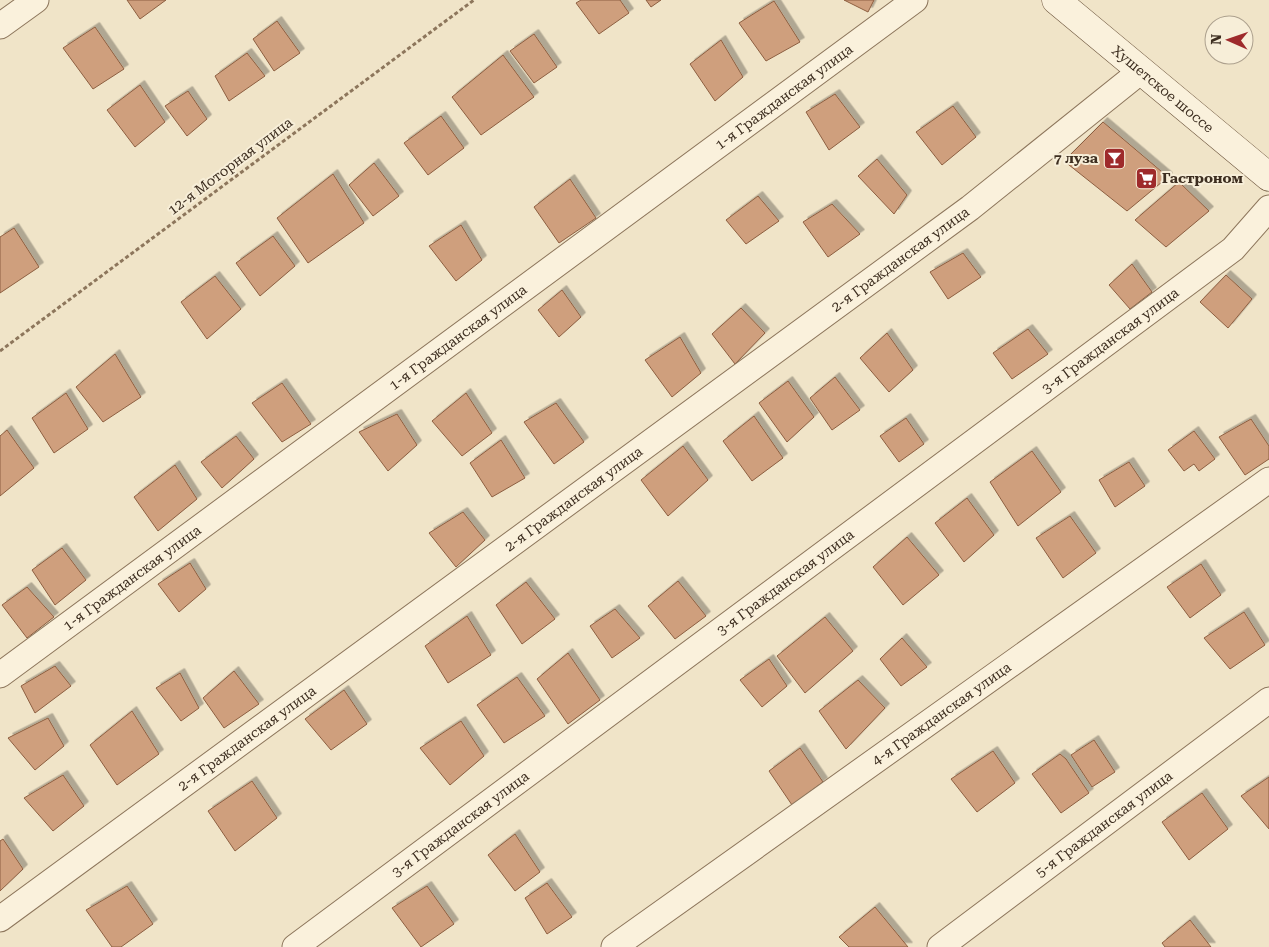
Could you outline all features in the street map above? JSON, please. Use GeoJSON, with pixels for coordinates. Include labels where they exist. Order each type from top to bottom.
{"type":"FeatureCollection","features":[{"type":"Feature","properties":{"kind":"main road","name":"Хушетское шоссе"},"geometry":{"type":"LineString","coordinates":[[1056,0],[1269,177]]}},
{"type":"Feature","properties":{"kind":"street"},"geometry":{"type":"LineString","coordinates":[[0,26],[36,0]]}},
{"type":"Feature","properties":{"kind":"street","name":"1-я Гражданская улица"},"geometry":{"type":"LineString","coordinates":[[0,675],[915,0]]}},
{"type":"Feature","properties":{"kind":"street","name":"2-я Гражданская улица"},"geometry":{"type":"LineString","coordinates":[[0,919],[970,208],[1141,71]]}},
{"type":"Feature","properties":{"kind":"street","name":"3-я Гражданская улица"},"geometry":{"type":"LineString","coordinates":[[295,947],[1233,249],[1269,208]]}},
{"type":"Feature","properties":{"kind":"street","name":"4-я Гражданская улица"},"geometry":{"type":"LineString","coordinates":[[614,947],[1269,480]]}},
{"type":"Feature","properties":{"kind":"street","name":"5-я Гражданская улица"},"geometry":{"type":"LineString","coordinates":[[940,947],[1269,700]]}},
{"type":"Feature","properties":{"kind":"path","name":"12-я Моторная улица"},"geometry":{"type":"LineString","coordinates":[[0,351],[474,0]]}},
{"type":"Feature","properties":{"kind":"building"},"geometry":{"type":"Polygon","coordinates":[[[127,0],[166,0],[140,19],[127,0]]]}},
{"type":"Feature","properties":{"kind":"building"},"geometry":{"type":"Polygon","coordinates":[[[581,0],[620,0],[629,13],[599,34],[576,3],[581,0]]]}},
{"type":"Feature","properties":{"kind":"building"},"geometry":{"type":"Polygon","coordinates":[[[646,0],[661,0],[651,7],[646,0]]]}},
{"type":"Feature","properties":{"kind":"building"},"geometry":{"type":"Polygon","coordinates":[[[844,0],[874,0],[868,12],[844,0]]]}},
{"type":"Feature","properties":{"kind":"building"},"geometry":{"type":"Polygon","coordinates":[[[774,1],[800,42],[766,61],[739,23],[774,1]]]}},
{"type":"Feature","properties":{"kind":"building"},"geometry":{"type":"Polygon","coordinates":[[[277,21],[300,53],[274,71],[253,39],[277,21]]]}},
{"type":"Feature","properties":{"kind":"building"},"geometry":{"type":"Polygon","coordinates":[[[95,27],[124,69],[93,89],[63,48],[95,27]]]}},
{"type":"Feature","properties":{"kind":"building"},"geometry":{"type":"Polygon","coordinates":[[[534,34],[557,67],[534,83],[510,51],[534,34]]]}},
{"type":"Feature","properties":{"kind":"building"},"geometry":{"type":"Polygon","coordinates":[[[721,40],[743,77],[715,101],[690,64],[721,40]]]}},
{"type":"Feature","properties":{"kind":"building"},"geometry":{"type":"Polygon","coordinates":[[[247,53],[265,76],[229,101],[215,76],[247,53]]]}},
{"type":"Feature","properties":{"kind":"building"},"geometry":{"type":"Polygon","coordinates":[[[503,55],[534,97],[481,135],[452,97],[503,55]]]}},
{"type":"Feature","properties":{"kind":"building"},"geometry":{"type":"Polygon","coordinates":[[[140,85],[165,122],[135,147],[107,110],[140,85]]]}},
{"type":"Feature","properties":{"kind":"building"},"geometry":{"type":"Polygon","coordinates":[[[188,91],[207,119],[187,136],[165,106],[188,91]]]}},
{"type":"Feature","properties":{"kind":"building"},"geometry":{"type":"Polygon","coordinates":[[[835,94],[860,127],[829,150],[806,112],[835,94]]]}},
{"type":"Feature","properties":{"kind":"building"},"geometry":{"type":"Polygon","coordinates":[[[953,106],[976,137],[942,165],[916,132],[953,106]]]}},
{"type":"Feature","properties":{"kind":"building"},"geometry":{"type":"Polygon","coordinates":[[[441,116],[464,148],[428,175],[404,143],[441,116]]]}},
{"type":"Feature","properties":{"kind":"building"},"geometry":{"type":"Polygon","coordinates":[[[1103,122],[1168,177],[1127,211],[1064,161],[1103,122]]]}},
{"type":"Feature","properties":{"kind":"building"},"geometry":{"type":"Polygon","coordinates":[[[877,159],[907,195],[894,214],[858,176],[877,159]]]}},
{"type":"Feature","properties":{"kind":"building"},"geometry":{"type":"Polygon","coordinates":[[[374,163],[399,196],[373,216],[349,185],[374,163]]]}},
{"type":"Feature","properties":{"kind":"building"},"geometry":{"type":"Polygon","coordinates":[[[333,174],[364,223],[308,263],[277,218],[333,174]]]}},
{"type":"Feature","properties":{"kind":"building"},"geometry":{"type":"Polygon","coordinates":[[[570,179],[596,218],[559,243],[534,207],[570,179]]]}},
{"type":"Feature","properties":{"kind":"building"},"geometry":{"type":"Polygon","coordinates":[[[1179,182],[1209,211],[1166,247],[1135,220],[1179,182]]]}},
{"type":"Feature","properties":{"kind":"building"},"geometry":{"type":"Polygon","coordinates":[[[758,196],[779,221],[746,244],[726,220],[758,196]]]}},
{"type":"Feature","properties":{"kind":"building"},"geometry":{"type":"Polygon","coordinates":[[[832,204],[860,234],[828,257],[803,222],[832,204]]]}},
{"type":"Feature","properties":{"kind":"building"},"geometry":{"type":"Polygon","coordinates":[[[461,225],[482,260],[456,281],[429,246],[461,225]]]}},
{"type":"Feature","properties":{"kind":"building"},"geometry":{"type":"Polygon","coordinates":[[[14,228],[39,267],[0,293],[0,237],[14,228]]]}},
{"type":"Feature","properties":{"kind":"building"},"geometry":{"type":"Polygon","coordinates":[[[273,236],[295,266],[260,296],[236,263],[273,236]]]}},
{"type":"Feature","properties":{"kind":"building"},"geometry":{"type":"Polygon","coordinates":[[[963,253],[981,277],[948,299],[930,272],[963,253]]]}},
{"type":"Feature","properties":{"kind":"building"},"geometry":{"type":"Polygon","coordinates":[[[1132,264],[1152,292],[1130,309],[1109,285],[1132,264]]]}},
{"type":"Feature","properties":{"kind":"building"},"geometry":{"type":"Polygon","coordinates":[[[1226,275],[1252,299],[1228,328],[1200,302],[1226,275]]]}},
{"type":"Feature","properties":{"kind":"building"},"geometry":{"type":"Polygon","coordinates":[[[215,276],[241,309],[207,339],[181,302],[215,276]]]}},
{"type":"Feature","properties":{"kind":"building"},"geometry":{"type":"Polygon","coordinates":[[[562,290],[581,317],[559,337],[538,310],[562,290]]]}},
{"type":"Feature","properties":{"kind":"building"},"geometry":{"type":"Polygon","coordinates":[[[741,308],[765,333],[735,364],[712,334],[741,308]]]}},
{"type":"Feature","properties":{"kind":"building"},"geometry":{"type":"Polygon","coordinates":[[[1028,329],[1048,354],[1012,379],[993,353],[1028,329]]]}},
{"type":"Feature","properties":{"kind":"building"},"geometry":{"type":"Polygon","coordinates":[[[887,333],[913,370],[889,392],[860,358],[887,333]]]}},
{"type":"Feature","properties":{"kind":"building"},"geometry":{"type":"Polygon","coordinates":[[[680,337],[701,373],[672,397],[645,360],[680,337]]]}},
{"type":"Feature","properties":{"kind":"building"},"geometry":{"type":"Polygon","coordinates":[[[115,354],[141,397],[103,422],[76,387],[115,354]]]}},
{"type":"Feature","properties":{"kind":"building"},"geometry":{"type":"Polygon","coordinates":[[[835,377],[860,410],[832,430],[810,398],[835,377]]]}},
{"type":"Feature","properties":{"kind":"building"},"geometry":{"type":"Polygon","coordinates":[[[788,381],[814,417],[787,442],[759,403],[788,381]]]}},
{"type":"Feature","properties":{"kind":"building"},"geometry":{"type":"Polygon","coordinates":[[[282,383],[311,424],[282,442],[252,403],[282,383]]]}},
{"type":"Feature","properties":{"kind":"building"},"geometry":{"type":"Polygon","coordinates":[[[66,393],[88,429],[54,453],[32,418],[66,393]]]}},
{"type":"Feature","properties":{"kind":"building"},"geometry":{"type":"Polygon","coordinates":[[[466,393],[492,433],[462,456],[432,421],[466,393]]]}},
{"type":"Feature","properties":{"kind":"building"},"geometry":{"type":"Polygon","coordinates":[[[556,403],[584,442],[554,464],[524,422],[556,403]]]}},
{"type":"Feature","properties":{"kind":"building"},"geometry":{"type":"Polygon","coordinates":[[[397,414],[417,445],[388,471],[359,432],[397,414]]]}},
{"type":"Feature","properties":{"kind":"building"},"geometry":{"type":"Polygon","coordinates":[[[754,416],[783,458],[752,481],[723,441],[754,416]]]}},
{"type":"Feature","properties":{"kind":"building"},"geometry":{"type":"Polygon","coordinates":[[[906,418],[924,444],[899,462],[880,436],[906,418]]]}},
{"type":"Feature","properties":{"kind":"building"},"geometry":{"type":"Polygon","coordinates":[[[1251,419],[1269,446],[1269,459],[1245,475],[1219,437],[1251,419]]]}},
{"type":"Feature","properties":{"kind":"building"},"geometry":{"type":"Polygon","coordinates":[[[7,430],[34,468],[0,496],[0,436],[7,430]]]}},
{"type":"Feature","properties":{"kind":"building"},"geometry":{"type":"Polygon","coordinates":[[[1194,431],[1215,459],[1199,471],[1194,464],[1184,471],[1168,450],[1194,431]]]}},
{"type":"Feature","properties":{"kind":"building"},"geometry":{"type":"Polygon","coordinates":[[[236,436],[254,459],[222,488],[201,462],[236,436]]]}},
{"type":"Feature","properties":{"kind":"building"},"geometry":{"type":"Polygon","coordinates":[[[501,440],[525,478],[492,497],[470,463],[501,440]]]}},
{"type":"Feature","properties":{"kind":"building"},"geometry":{"type":"Polygon","coordinates":[[[683,446],[708,480],[668,516],[641,480],[683,446]]]}},
{"type":"Feature","properties":{"kind":"building"},"geometry":{"type":"Polygon","coordinates":[[[1032,451],[1061,492],[1018,526],[990,482],[1032,451]]]}},
{"type":"Feature","properties":{"kind":"building"},"geometry":{"type":"Polygon","coordinates":[[[1129,462],[1145,486],[1115,507],[1099,480],[1129,462]]]}},
{"type":"Feature","properties":{"kind":"building"},"geometry":{"type":"Polygon","coordinates":[[[175,465],[197,499],[158,531],[134,497],[175,465]]]}},
{"type":"Feature","properties":{"kind":"building"},"geometry":{"type":"Polygon","coordinates":[[[967,498],[994,535],[964,562],[935,523],[967,498]]]}},
{"type":"Feature","properties":{"kind":"building"},"geometry":{"type":"Polygon","coordinates":[[[463,512],[485,540],[456,567],[429,533],[463,512]]]}},
{"type":"Feature","properties":{"kind":"building"},"geometry":{"type":"Polygon","coordinates":[[[1070,516],[1096,553],[1063,578],[1036,538],[1070,516]]]}},
{"type":"Feature","properties":{"kind":"building"},"geometry":{"type":"Polygon","coordinates":[[[907,537],[939,575],[903,605],[873,567],[907,537]]]}},
{"type":"Feature","properties":{"kind":"building"},"geometry":{"type":"Polygon","coordinates":[[[62,548],[86,580],[55,605],[32,570],[62,548]]]}},
{"type":"Feature","properties":{"kind":"building"},"geometry":{"type":"Polygon","coordinates":[[[190,563],[206,589],[179,612],[158,584],[190,563]]]}},
{"type":"Feature","properties":{"kind":"building"},"geometry":{"type":"Polygon","coordinates":[[[1201,564],[1221,595],[1190,618],[1167,587],[1201,564]]]}},
{"type":"Feature","properties":{"kind":"building"},"geometry":{"type":"Polygon","coordinates":[[[678,581],[706,616],[675,639],[648,606],[678,581]]]}},
{"type":"Feature","properties":{"kind":"building"},"geometry":{"type":"Polygon","coordinates":[[[526,582],[555,619],[522,644],[496,605],[526,582]]]}},
{"type":"Feature","properties":{"kind":"building"},"geometry":{"type":"Polygon","coordinates":[[[27,587],[54,617],[27,638],[2,605],[27,587]]]}},
{"type":"Feature","properties":{"kind":"building"},"geometry":{"type":"Polygon","coordinates":[[[615,609],[640,638],[612,658],[590,626],[615,609]]]}},
{"type":"Feature","properties":{"kind":"building"},"geometry":{"type":"Polygon","coordinates":[[[1244,612],[1265,645],[1230,669],[1204,638],[1244,612]]]}},
{"type":"Feature","properties":{"kind":"building"},"geometry":{"type":"Polygon","coordinates":[[[467,616],[491,655],[448,683],[425,646],[467,616]]]}},
{"type":"Feature","properties":{"kind":"building"},"geometry":{"type":"Polygon","coordinates":[[[825,617],[853,651],[805,693],[777,656],[825,617]]]}},
{"type":"Feature","properties":{"kind":"building"},"geometry":{"type":"Polygon","coordinates":[[[902,638],[927,667],[901,686],[880,659],[902,638]]]}},
{"type":"Feature","properties":{"kind":"building"},"geometry":{"type":"Polygon","coordinates":[[[568,653],[600,700],[568,724],[537,679],[568,653]]]}},
{"type":"Feature","properties":{"kind":"building"},"geometry":{"type":"Polygon","coordinates":[[[769,659],[787,686],[762,707],[740,680],[769,659]]]}},
{"type":"Feature","properties":{"kind":"building"},"geometry":{"type":"Polygon","coordinates":[[[55,666],[71,686],[35,713],[21,686],[55,666]]]}},
{"type":"Feature","properties":{"kind":"building"},"geometry":{"type":"Polygon","coordinates":[[[234,671],[259,704],[224,728],[203,698],[234,671]]]}},
{"type":"Feature","properties":{"kind":"building"},"geometry":{"type":"Polygon","coordinates":[[[180,673],[199,708],[181,721],[156,688],[180,673]]]}},
{"type":"Feature","properties":{"kind":"building"},"geometry":{"type":"Polygon","coordinates":[[[517,677],[545,716],[504,743],[477,705],[517,677]]]}},
{"type":"Feature","properties":{"kind":"building"},"geometry":{"type":"Polygon","coordinates":[[[858,680],[885,708],[846,749],[819,711],[858,680]]]}},
{"type":"Feature","properties":{"kind":"building"},"geometry":{"type":"Polygon","coordinates":[[[344,690],[367,724],[331,750],[305,719],[344,690]]]}},
{"type":"Feature","properties":{"kind":"building"},"geometry":{"type":"Polygon","coordinates":[[[132,711],[159,754],[117,785],[90,745],[132,711]]]}},
{"type":"Feature","properties":{"kind":"building"},"geometry":{"type":"Polygon","coordinates":[[[48,718],[64,746],[35,770],[8,738],[48,718]]]}},
{"type":"Feature","properties":{"kind":"building"},"geometry":{"type":"Polygon","coordinates":[[[461,721],[484,756],[450,785],[420,748],[461,721]]]}},
{"type":"Feature","properties":{"kind":"building"},"geometry":{"type":"Polygon","coordinates":[[[1094,740],[1115,772],[1092,787],[1071,755],[1094,740]]]}},
{"type":"Feature","properties":{"kind":"building"},"geometry":{"type":"Polygon","coordinates":[[[800,748],[823,782],[792,805],[769,771],[800,748]]]}},
{"type":"Feature","properties":{"kind":"building"},"geometry":{"type":"Polygon","coordinates":[[[993,751],[1015,783],[977,812],[951,779],[993,751]]]}},
{"type":"Feature","properties":{"kind":"building"},"geometry":{"type":"Polygon","coordinates":[[[1060,754],[1066,759],[1089,793],[1061,813],[1032,774],[1060,754]]]}},
{"type":"Feature","properties":{"kind":"building"},"geometry":{"type":"Polygon","coordinates":[[[63,775],[84,806],[53,831],[24,798],[63,775]]]}},
{"type":"Feature","properties":{"kind":"building"},"geometry":{"type":"Polygon","coordinates":[[[1269,777],[1269,829],[1241,796],[1269,777]]]}},
{"type":"Feature","properties":{"kind":"building"},"geometry":{"type":"Polygon","coordinates":[[[252,781],[277,818],[235,851],[208,811],[252,781]]]}},
{"type":"Feature","properties":{"kind":"building"},"geometry":{"type":"Polygon","coordinates":[[[1202,793],[1228,829],[1189,860],[1162,822],[1202,793]]]}},
{"type":"Feature","properties":{"kind":"building"},"geometry":{"type":"Polygon","coordinates":[[[515,834],[540,872],[515,891],[488,855],[515,834]]]}},
{"type":"Feature","properties":{"kind":"building"},"geometry":{"type":"Polygon","coordinates":[[[3,839],[23,869],[0,891],[0,841],[3,839]]]}},
{"type":"Feature","properties":{"kind":"building"},"geometry":{"type":"Polygon","coordinates":[[[547,883],[572,917],[547,934],[525,898],[547,883]]]}},
{"type":"Feature","properties":{"kind":"building"},"geometry":{"type":"Polygon","coordinates":[[[127,886],[153,924],[121,947],[112,947],[86,910],[127,886]]]}},
{"type":"Feature","properties":{"kind":"building"},"geometry":{"type":"Polygon","coordinates":[[[427,886],[454,924],[421,947],[392,908],[427,886]]]}},
{"type":"Feature","properties":{"kind":"building"},"geometry":{"type":"Polygon","coordinates":[[[875,907],[908,947],[849,947],[839,937],[875,907]]]}},
{"type":"Feature","properties":{"kind":"building"},"geometry":{"type":"Polygon","coordinates":[[[1190,920],[1211,947],[1165,947],[1162,943],[1190,920]]]}},
{"type":"Feature","properties":{"kind":"place","name":"7 луза"},"geometry":{"type":"Point","coordinates":[1114,158]}},
{"type":"Feature","properties":{"kind":"place","name":"Гастроном"},"geometry":{"type":"Point","coordinates":[1146,178]}}]}
